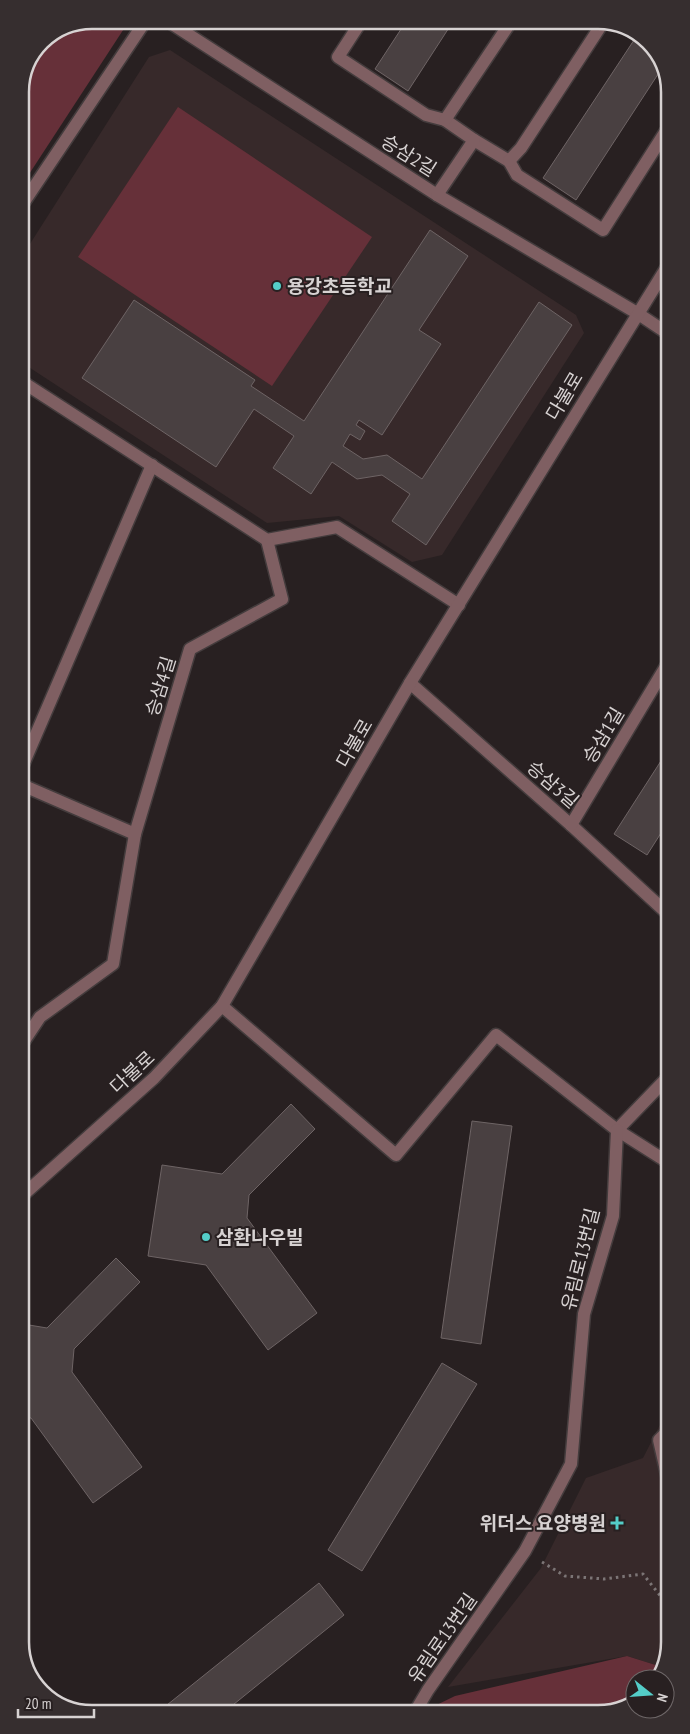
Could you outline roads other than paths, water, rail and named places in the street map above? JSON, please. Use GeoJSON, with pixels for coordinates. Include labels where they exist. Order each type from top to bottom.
{"type":"FeatureCollection","features":[{"type":"Feature","properties":{"kind":"street"},"geometry":{"type":"LineString","coordinates":[[29,195],[140,29]]}},
{"type":"Feature","properties":{"kind":"street","name":"승삼2길"},"geometry":{"type":"LineString","coordinates":[[180,29],[437,195],[637,313]]}},
{"type":"Feature","properties":{"kind":"street"},"geometry":{"type":"LineString","coordinates":[[356,29],[338,56],[426,115],[445,120],[509,161],[517,175],[603,230],[661,139]]}},
{"type":"Feature","properties":{"kind":"street"},"geometry":{"type":"LineString","coordinates":[[445,120],[506,29]]}},
{"type":"Feature","properties":{"kind":"street"},"geometry":{"type":"LineString","coordinates":[[509,161],[521,148],[599,29]]}},
{"type":"Feature","properties":{"kind":"street"},"geometry":{"type":"LineString","coordinates":[[437,195],[474,140]]}},
{"type":"Feature","properties":{"kind":"street","name":"다불로"},"geometry":{"type":"LineString","coordinates":[[29,1190],[154,1078],[222,1006],[410,683],[661,276]]}},
{"type":"Feature","properties":{"kind":"street"},"geometry":{"type":"LineString","coordinates":[[637,313],[661,329]]}},
{"type":"Feature","properties":{"kind":"street"},"geometry":{"type":"LineString","coordinates":[[29,385],[267,540],[337,527],[459,605]]}},
{"type":"Feature","properties":{"kind":"street"},"geometry":{"type":"LineString","coordinates":[[29,751],[152,466]]}},
{"type":"Feature","properties":{"kind":"street","name":"승삼4길"},"geometry":{"type":"LineString","coordinates":[[29,1034],[40,1017],[112,964],[135,834],[190,648],[282,599],[267,540]]}},
{"type":"Feature","properties":{"kind":"street","name":"승삼1길"},"geometry":{"type":"LineString","coordinates":[[571,825],[661,675]]}},
{"type":"Feature","properties":{"kind":"street","name":"승삼3길"},"geometry":{"type":"LineString","coordinates":[[410,683],[571,825],[661,908]]}},
{"type":"Feature","properties":{"kind":"street"},"geometry":{"type":"LineString","coordinates":[[29,788],[135,834]]}},
{"type":"Feature","properties":{"kind":"street"},"geometry":{"type":"LineString","coordinates":[[222,1006],[396,1155],[496,1035],[617,1130],[661,1159]]}},
{"type":"Feature","properties":{"kind":"street"},"geometry":{"type":"LineString","coordinates":[[617,1130],[661,1084]]}},
{"type":"Feature","properties":{"kind":"street","name":"유림로13번길"},"geometry":{"type":"LineString","coordinates":[[419,1705],[525,1551],[570,1464],[584,1314],[613,1216],[617,1130]]}},
{"type":"Feature","properties":{"kind":"place","name":"용강초등학교"},"geometry":{"type":"Point","coordinates":[277,286]}},
{"type":"Feature","properties":{"kind":"place","name":"삼환나우빌"},"geometry":{"type":"Point","coordinates":[206,1237]}},
{"type":"Feature","properties":{"kind":"place","name":"위더스 요양병원"},"geometry":{"type":"Point","coordinates":[617,1523]}}]}
